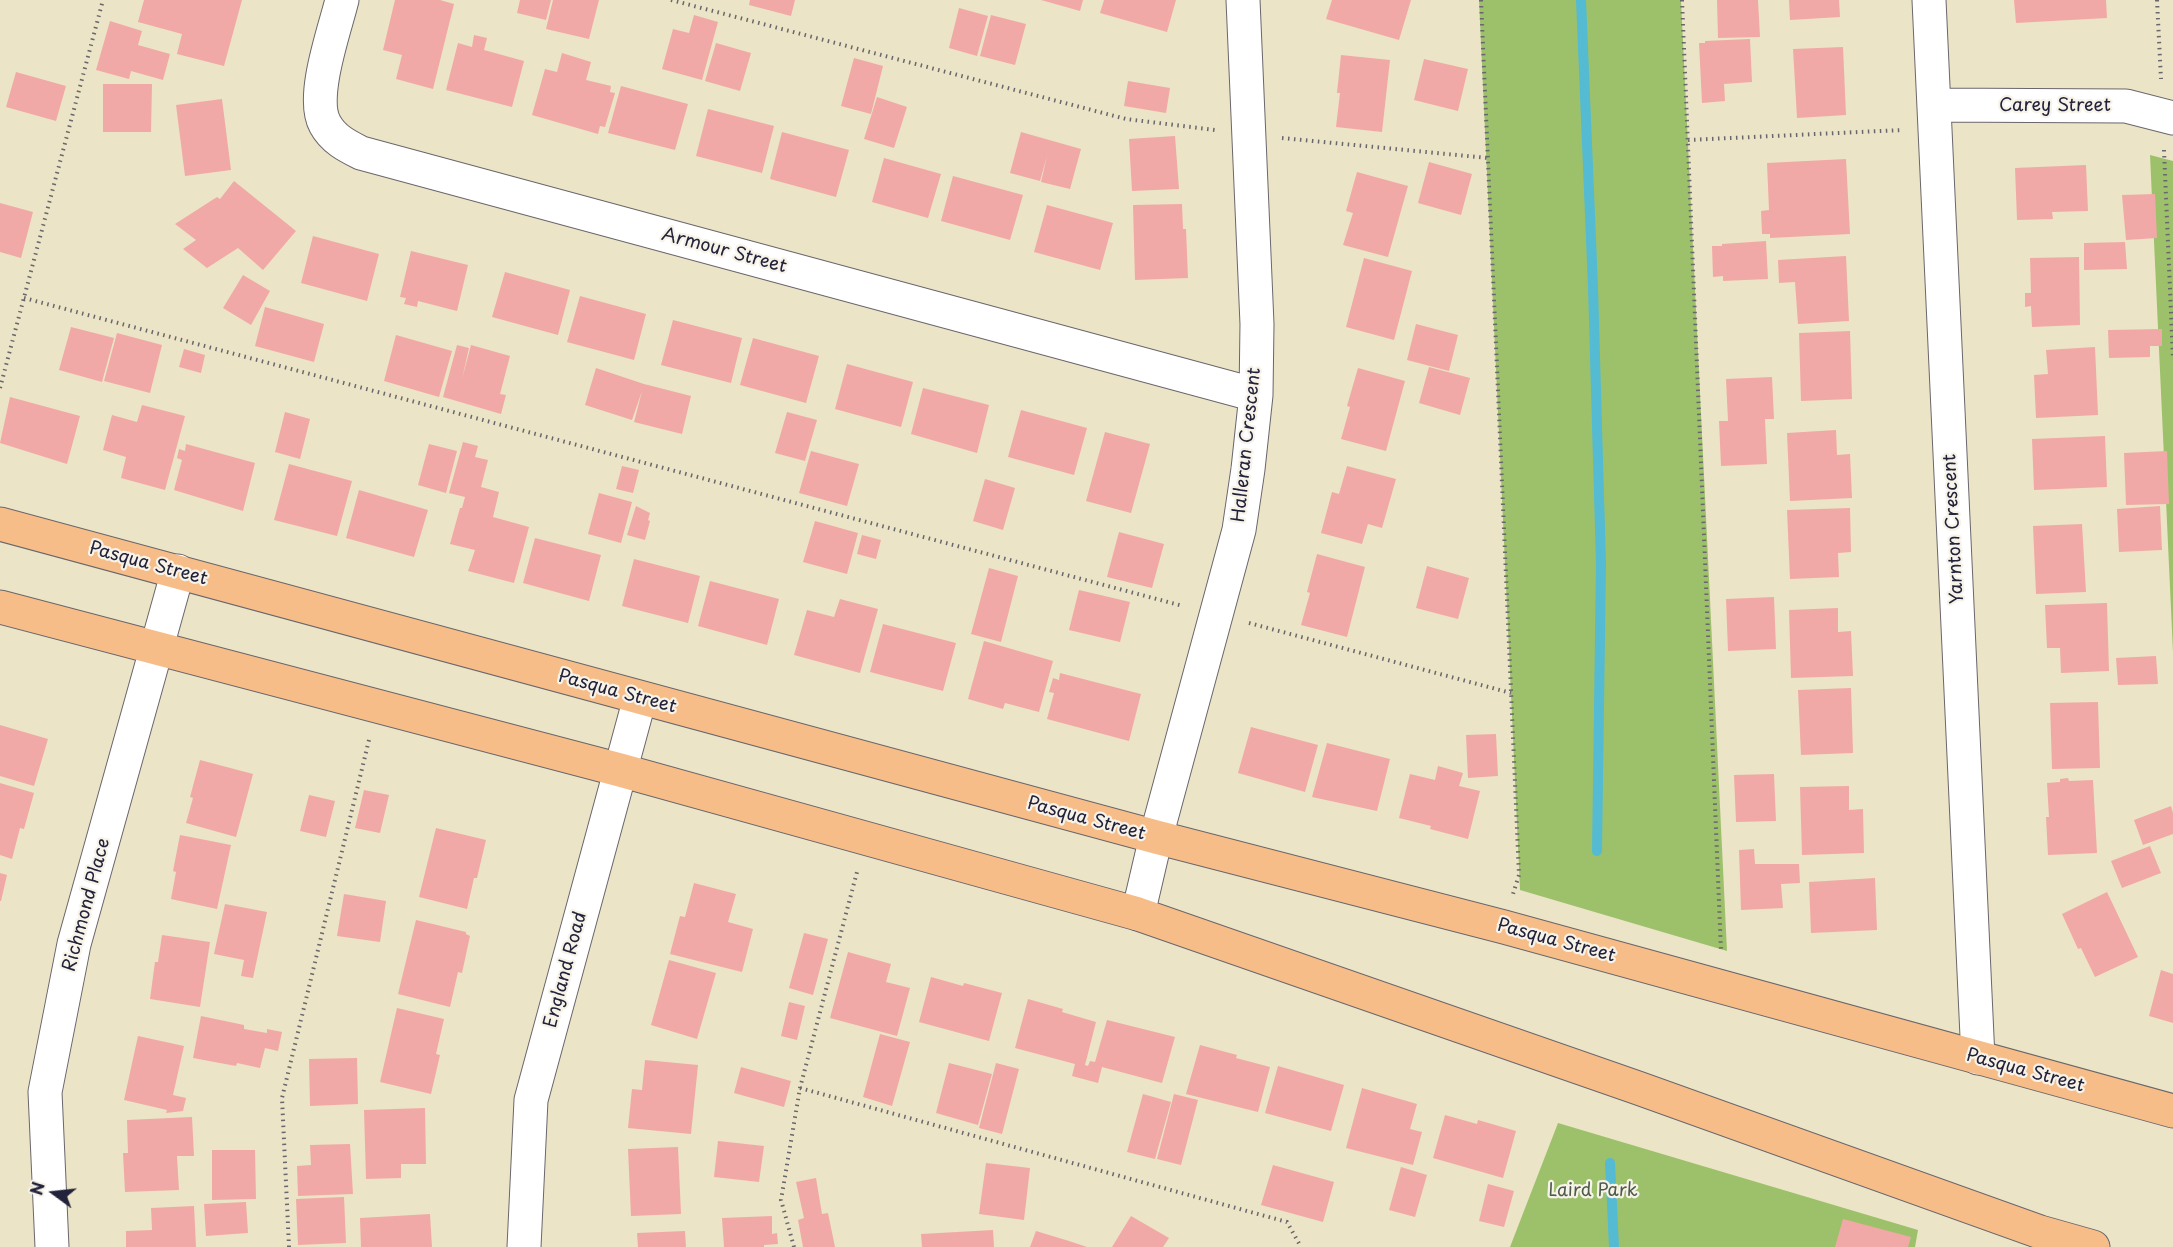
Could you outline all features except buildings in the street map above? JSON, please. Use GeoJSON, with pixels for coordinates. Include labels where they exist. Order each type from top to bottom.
{"type":"FeatureCollection","features":[{"type":"Feature","properties":{"kind":"main road","name":"Pasqua Street"},"geometry":{"type":"LineString","coordinates":[[0,524],[1156,837],[1503,927],[2173,1111]]}},
{"type":"Feature","properties":{"kind":"main road"},"geometry":{"type":"LineString","coordinates":[[0,608],[620,770],[1138,915],[1649,1092],[2040,1232],[2093,1247]]}},
{"type":"Feature","properties":{"kind":"street","name":"Armour Street"},"geometry":{"type":"LineString","coordinates":[[342,0],[323,74],[320,99],[324,123],[340,143],[361,153],[1256,395]]}},
{"type":"Feature","properties":{"kind":"street","name":"Halleran Crescent"},"geometry":{"type":"LineString","coordinates":[[1138,915],[1156,837],[1239,530],[1248,469],[1256,395],[1257,324],[1243,0]]}},
{"type":"Feature","properties":{"kind":"street","name":"Yarnton Crescent"},"geometry":{"type":"LineString","coordinates":[[1929,0],[1978,1058]]}},
{"type":"Feature","properties":{"kind":"street","name":"Carey Street"},"geometry":{"type":"LineString","coordinates":[[1935,116],[2126,106],[2168,116]]}},
{"type":"Feature","properties":{"kind":"street","name":"Richmond Place"},"geometry":{"type":"LineString","coordinates":[[52,1247],[45,1092],[74,944],[178,571]]}},
{"type":"Feature","properties":{"kind":"street","name":"England Road"},"geometry":{"type":"LineString","coordinates":[[524,1247],[531,1100],[640,698]]}},
{"type":"Feature","properties":{"kind":"path"},"geometry":{"type":"LineString","coordinates":[[0,388],[103,0]]}},
{"type":"Feature","properties":{"kind":"path"},"geometry":{"type":"LineString","coordinates":[[671,0],[1126,119],[1488,158]]}},
{"type":"Feature","properties":{"kind":"path"},"geometry":{"type":"LineString","coordinates":[[1481,0],[1519,875],[1503,927]]}},
{"type":"Feature","properties":{"kind":"path"},"geometry":{"type":"LineString","coordinates":[[1682,0],[1722,988]]}},
{"type":"Feature","properties":{"kind":"path"},"geometry":{"type":"LineString","coordinates":[[2157,0],[2168,116],[2173,359]]}},
{"type":"Feature","properties":{"kind":"path"},"geometry":{"type":"LineString","coordinates":[[1688,140],[1935,116]]}},
{"type":"Feature","properties":{"kind":"path"},"geometry":{"type":"LineString","coordinates":[[24,298],[1511,693]]}},
{"type":"Feature","properties":{"kind":"path"},"geometry":{"type":"LineString","coordinates":[[289,1247],[282,1098],[377,706]]}},
{"type":"Feature","properties":{"kind":"path"},"geometry":{"type":"LineString","coordinates":[[794,1247],[781,1200],[800,1088],[866,839]]}},
{"type":"Feature","properties":{"kind":"path"},"geometry":{"type":"LineString","coordinates":[[800,1088],[1287,1221],[1301,1247]]}},
{"type":"Feature","properties":{"kind":"green space"},"geometry":{"type":"Polygon","coordinates":[[[1479,0],[1681,0],[1727,951],[1520,890],[1479,0]]]}},
{"type":"Feature","properties":{"kind":"green space"},"geometry":{"type":"Polygon","coordinates":[[[2150,155],[2173,161],[2173,652],[2150,155]]]}},
{"type":"Feature","properties":{"kind":"green space","name":"Laird Park"},"geometry":{"type":"Polygon","coordinates":[[[1558,1123],[1918,1230],[1915,1247],[1510,1247],[1558,1123]]]}},
{"type":"Feature","properties":{"kind":"waterway"},"geometry":{"type":"LineString","coordinates":[[1581,0],[1593,287],[1601,564],[1597,851]]}},
{"type":"Feature","properties":{"kind":"waterway"},"geometry":{"type":"LineString","coordinates":[[1610,1163],[1614,1247]]}}]}
